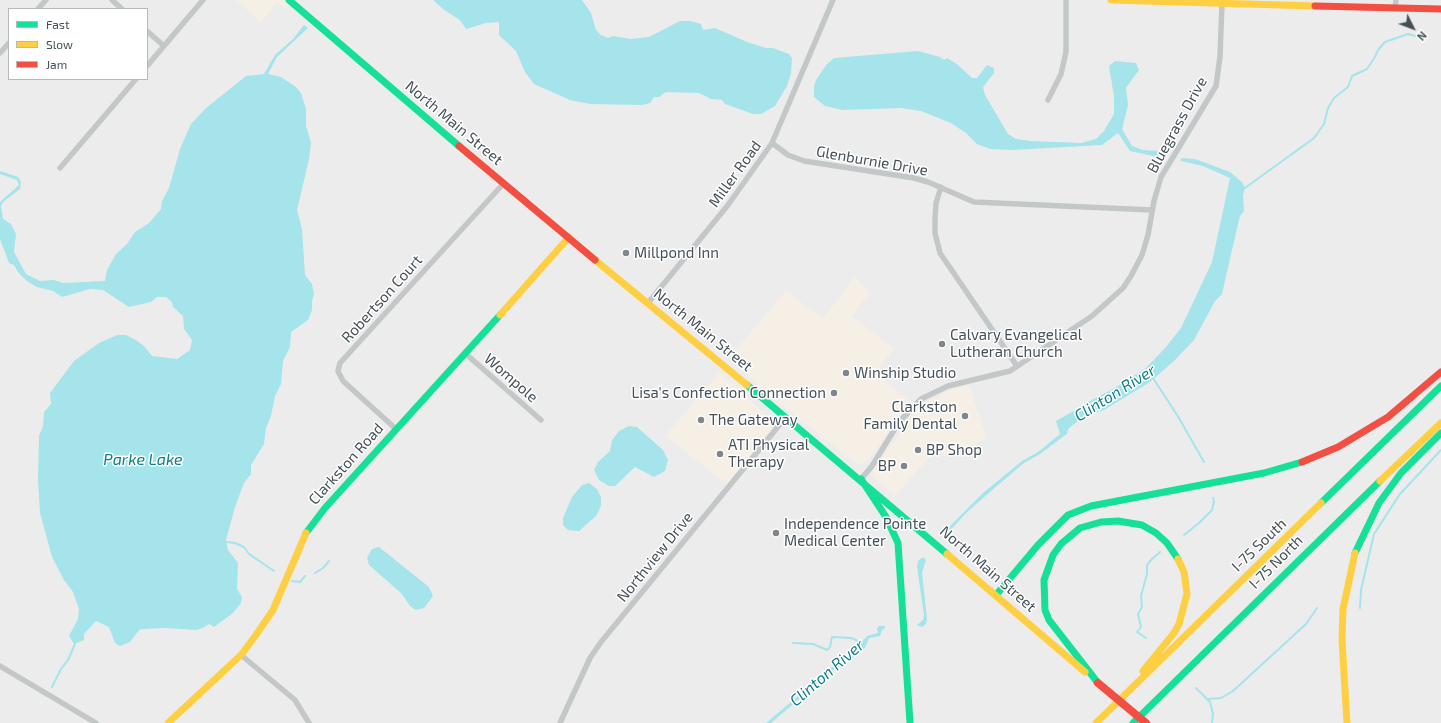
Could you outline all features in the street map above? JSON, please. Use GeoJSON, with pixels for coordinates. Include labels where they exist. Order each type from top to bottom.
{"type":"FeatureCollection","features":[{"type":"Feature","properties":{"kind":"main road","name":"North Main Street"},"geometry":{"type":"LineString","coordinates":[[289,0],[504,183],[861,479],[1098,683]]}},
{"type":"Feature","properties":{"kind":"main road"},"geometry":{"type":"LineString","coordinates":[[1112,0],[1222,3],[1396,4],[1441,9]]}},
{"type":"Feature","properties":{"kind":"main road","name":"Clarkston Road"},"geometry":{"type":"LineString","coordinates":[[168,723],[241,655],[273,610],[296,555],[310,527],[569,237]]}},
{"type":"Feature","properties":{"kind":"main road"},"geometry":{"type":"LineString","coordinates":[[996,595],[1038,545],[1068,515],[1091,506],[1264,473],[1308,460],[1338,447],[1388,417],[1441,372]]}},
{"type":"Feature","properties":{"kind":"main road","name":"I-75 South"},"geometry":{"type":"LineString","coordinates":[[1096,723],[1441,386]]}},
{"type":"Feature","properties":{"kind":"main road","name":"I-75 North"},"geometry":{"type":"LineString","coordinates":[[1133,723],[1346,513],[1441,423]]}},
{"type":"Feature","properties":{"kind":"main road"},"geometry":{"type":"LineString","coordinates":[[1347,723],[1342,640],[1344,603],[1351,565],[1364,532],[1382,498],[1401,473],[1441,433]]}},
{"type":"Feature","properties":{"kind":"main road"},"geometry":{"type":"LineString","coordinates":[[861,479],[886,517],[898,543],[910,723]]}},
{"type":"Feature","properties":{"kind":"main road"},"geometry":{"type":"LineString","coordinates":[[1132,688],[1150,660],[1174,633],[1182,614],[1186,594],[1184,572],[1181,563],[1167,543],[1156,532],[1132,523],[1118,521],[1101,522],[1080,528],[1061,544],[1053,555],[1044,580],[1045,610],[1049,620],[1098,683],[1146,723]]}},
{"type":"Feature","properties":{"kind":"street"},"geometry":{"type":"LineString","coordinates":[[39,8],[46,0]]}},
{"type":"Feature","properties":{"kind":"street"},"geometry":{"type":"LineString","coordinates":[[112,0],[121,8]]}},
{"type":"Feature","properties":{"kind":"street"},"geometry":{"type":"LineString","coordinates":[[148,65],[203,0]]}},
{"type":"Feature","properties":{"kind":"street","name":"Miller Road"},"geometry":{"type":"LineString","coordinates":[[648,303],[738,193],[772,143],[832,0]]}},
{"type":"Feature","properties":{"kind":"street"},"geometry":{"type":"LineString","coordinates":[[1048,100],[1062,74],[1066,52],[1066,0]]}},
{"type":"Feature","properties":{"kind":"street","name":"Bluegrass Drive"},"geometry":{"type":"LineString","coordinates":[[861,479],[872,466],[899,422],[921,399],[948,386],[999,375],[1017,366],[1092,316],[1123,288],[1142,255],[1148,235],[1156,190],[1168,163],[1216,86],[1220,57],[1222,3]]}},
{"type":"Feature","properties":{"kind":"street"},"geometry":{"type":"LineString","coordinates":[[148,31],[164,46]]}},
{"type":"Feature","properties":{"kind":"street"},"geometry":{"type":"LineString","coordinates":[[0,53],[8,44]]}},
{"type":"Feature","properties":{"kind":"street"},"geometry":{"type":"LineString","coordinates":[[60,168],[135,80]]}},
{"type":"Feature","properties":{"kind":"street","name":"Glenburnie Drive"},"geometry":{"type":"LineString","coordinates":[[772,143],[788,155],[804,161],[914,178],[941,187],[974,202],[1152,210]]}},
{"type":"Feature","properties":{"kind":"street","name":"Robertson Court"},"geometry":{"type":"LineString","coordinates":[[396,429],[343,381],[338,370],[340,363],[504,183]]}},
{"type":"Feature","properties":{"kind":"street"},"geometry":{"type":"LineString","coordinates":[[941,187],[936,203],[935,219],[935,232],[940,253],[1017,366]]}},
{"type":"Feature","properties":{"kind":"street","name":"Wompole"},"geometry":{"type":"LineString","coordinates":[[466,354],[541,420]]}},
{"type":"Feature","properties":{"kind":"street","name":"Northview Drive"},"geometry":{"type":"LineString","coordinates":[[560,723],[590,658],[601,642],[786,417]]}},
{"type":"Feature","properties":{"kind":"street"},"geometry":{"type":"LineString","coordinates":[[241,655],[295,700],[309,723]]}},
{"type":"Feature","properties":{"kind":"street"},"geometry":{"type":"LineString","coordinates":[[0,666],[96,723]]}},
{"type":"Feature","properties":{"kind":"shaded area"},"geometry":{"type":"Polygon","coordinates":[[[236,0],[293,0],[286,8],[277,2],[261,22],[236,0]]]}},
{"type":"Feature","properties":{"kind":"shaded area"},"geometry":{"type":"Polygon","coordinates":[[[855,277],[869,293],[852,316],[894,349],[875,372],[910,402],[871,457],[864,463],[857,464],[768,394],[729,358],[786,291],[823,319],[855,277]]]}},
{"type":"Feature","properties":{"kind":"shaded area"},"geometry":{"type":"Polygon","coordinates":[[[720,372],[769,418],[772,428],[727,484],[665,436],[720,372]]]}},
{"type":"Feature","properties":{"kind":"shaded area"},"geometry":{"type":"Polygon","coordinates":[[[969,385],[987,439],[944,456],[937,448],[895,496],[873,477],[873,471],[910,418],[923,404],[950,390],[969,385]]]}},
{"type":"Feature","properties":{"kind":"water"},"geometry":{"type":"Polygon","coordinates":[[[433,0],[582,0],[591,13],[596,30],[601,35],[608,38],[613,36],[631,39],[649,37],[680,21],[690,21],[701,24],[703,30],[715,28],[747,42],[766,48],[773,48],[789,54],[792,58],[791,73],[787,86],[775,106],[761,114],[753,114],[725,104],[722,100],[711,99],[699,93],[666,92],[659,97],[654,97],[650,103],[642,105],[590,104],[570,100],[534,84],[525,72],[516,51],[499,35],[499,22],[486,23],[466,29],[460,20],[443,9],[433,0]]]}},
{"type":"Feature","properties":{"kind":"water","name":"Parke Lake"},"geometry":{"type":"Polygon","coordinates":[[[304,25],[308,28],[277,57],[268,74],[281,77],[296,87],[301,93],[306,109],[306,126],[311,143],[309,159],[297,210],[302,229],[305,275],[312,284],[314,294],[312,310],[308,320],[291,332],[290,347],[283,361],[281,384],[275,396],[271,416],[266,428],[264,444],[251,465],[251,474],[244,483],[235,507],[226,540],[228,550],[238,563],[237,589],[242,597],[241,603],[233,613],[214,627],[209,624],[196,630],[165,628],[143,629],[139,630],[130,642],[120,646],[115,643],[109,627],[96,621],[84,634],[84,640],[74,644],[69,636],[78,619],[79,609],[73,592],[64,580],[52,557],[40,513],[38,480],[39,436],[43,426],[44,412],[51,404],[50,393],[74,361],[99,343],[117,335],[126,335],[136,340],[144,346],[152,356],[177,359],[190,350],[192,340],[184,329],[183,316],[173,307],[172,302],[166,297],[157,297],[151,302],[129,307],[103,290],[90,289],[62,297],[53,291],[37,287],[27,281],[18,272],[14,265],[9,263],[0,239],[0,202],[19,185],[17,180],[0,174],[0,171],[18,177],[21,182],[20,189],[3,202],[1,206],[3,219],[11,224],[16,234],[14,252],[26,274],[40,281],[54,280],[63,283],[105,281],[107,270],[116,254],[127,244],[135,232],[149,223],[161,209],[162,201],[169,188],[180,149],[191,124],[206,108],[246,76],[264,74],[275,55],[293,39],[304,25]]]}},
{"type":"Feature","properties":{"kind":"water"},"geometry":{"type":"Polygon","coordinates":[[[918,51],[940,57],[944,60],[947,58],[957,64],[972,78],[977,78],[987,65],[994,68],[994,73],[983,87],[985,95],[1008,134],[1016,139],[1031,141],[1081,143],[1096,139],[1104,131],[1114,114],[1114,97],[1109,66],[1115,61],[1136,63],[1139,70],[1126,88],[1128,105],[1122,129],[1132,146],[1143,150],[1161,151],[1167,153],[1167,156],[1153,156],[1130,151],[1118,133],[1102,145],[1012,150],[990,149],[977,144],[966,133],[951,123],[921,111],[901,108],[843,110],[825,106],[814,97],[814,86],[816,80],[827,64],[834,58],[918,51]]]}},
{"type":"Feature","properties":{"kind":"water","name":"Clinton River"},"geometry":{"type":"Polygon","coordinates":[[[1181,158],[1195,159],[1230,172],[1242,182],[1245,188],[1243,195],[1244,211],[1240,216],[1222,294],[1215,301],[1194,340],[1174,361],[1150,382],[1104,410],[1083,417],[1068,429],[1067,434],[1040,454],[1024,463],[966,513],[948,533],[945,531],[983,493],[1022,461],[1038,452],[1060,434],[1056,421],[1115,388],[1146,368],[1166,347],[1181,328],[1212,262],[1230,178],[1203,166],[1181,161],[1181,158]]]}},
{"type":"Feature","properties":{"kind":"water"},"geometry":{"type":"Polygon","coordinates":[[[629,426],[637,427],[663,450],[668,460],[665,471],[654,477],[635,467],[615,486],[609,486],[599,480],[594,470],[598,462],[610,451],[612,440],[619,431],[629,426]]]}},
{"type":"Feature","properties":{"kind":"water"},"geometry":{"type":"Polygon","coordinates":[[[589,483],[597,489],[601,497],[601,506],[596,516],[579,531],[568,530],[563,525],[563,518],[572,497],[582,485],[589,483]]]}},
{"type":"Feature","properties":{"kind":"water"},"geometry":{"type":"Polygon","coordinates":[[[379,547],[429,587],[433,596],[424,608],[416,610],[410,606],[402,594],[369,565],[367,558],[372,549],[379,547]]]}},
{"type":"Feature","properties":{"kind":"water"},"geometry":{"type":"Polygon","coordinates":[[[923,557],[926,560],[922,573],[927,619],[926,624],[922,627],[917,625],[923,620],[924,615],[917,567],[918,561],[923,557]]]}},
{"type":"Feature","properties":{"kind":"water","name":"Clinton River"},"geometry":{"type":"Polygon","coordinates":[[[879,626],[885,626],[880,636],[869,638],[865,648],[853,657],[846,659],[771,723],[766,723],[842,659],[855,651],[867,636],[878,633],[877,628],[879,626]]]}},
{"type":"Feature","properties":{"kind":"waterway"},"geometry":{"type":"LineString","coordinates":[[1245,188],[1314,138],[1324,124],[1328,108],[1334,98],[1348,87],[1352,76],[1367,69],[1378,50],[1385,42],[1408,34],[1424,38]]}},
{"type":"Feature","properties":{"kind":"waterway","name":"Clinton River"},"geometry":{"type":"LineString","coordinates":[[1153,378],[1179,418],[1204,462]]}},
{"type":"Feature","properties":{"kind":"waterway"},"geometry":{"type":"LineString","coordinates":[[1360,608],[1361,590],[1374,534],[1400,494],[1441,450]]}},
{"type":"Feature","properties":{"kind":"waterway"},"geometry":{"type":"LineString","coordinates":[[1184,535],[1212,510],[1214,501],[1213,498]]}},
{"type":"Feature","properties":{"kind":"waterway"},"geometry":{"type":"LineString","coordinates":[[227,542],[235,543],[244,547],[249,554],[274,571]]}},
{"type":"Feature","properties":{"kind":"waterway"},"geometry":{"type":"LineString","coordinates":[[1146,638],[1137,632],[1141,627],[1138,614],[1142,607],[1141,596],[1147,574],[1147,565],[1160,552]]}},
{"type":"Feature","properties":{"kind":"waterway"},"geometry":{"type":"LineString","coordinates":[[315,573],[323,568],[329,561]]}},
{"type":"Feature","properties":{"kind":"waterway"},"geometry":{"type":"LineString","coordinates":[[292,581],[300,582],[305,576]]}},
{"type":"Feature","properties":{"kind":"waterway"},"geometry":{"type":"LineString","coordinates":[[1208,699],[1221,698],[1233,691],[1306,624],[1317,608]]}},
{"type":"Feature","properties":{"kind":"waterway","name":"Clinton River"},"geometry":{"type":"LineString","coordinates":[[793,643],[813,644],[827,650],[830,647],[832,637],[851,638],[863,643]]}},
{"type":"Feature","properties":{"kind":"waterway"},"geometry":{"type":"LineString","coordinates":[[52,687],[61,669],[68,660],[75,644]]}},
{"type":"Feature","properties":{"kind":"waterway"},"geometry":{"type":"LineString","coordinates":[[1196,688],[1210,702],[1213,714],[1212,723]]}},
{"type":"Feature","properties":{"kind":"traffic: fast"},"geometry":{"type":"LineString","coordinates":[[289,0],[459,146]]}},
{"type":"Feature","properties":{"kind":"traffic: fast"},"geometry":{"type":"LineString","coordinates":[[306,533],[325,508],[500,315]]}},
{"type":"Feature","properties":{"kind":"traffic: fast"},"geometry":{"type":"LineString","coordinates":[[747,385],[947,554]]}},
{"type":"Feature","properties":{"kind":"traffic: fast"},"geometry":{"type":"LineString","coordinates":[[1321,503],[1441,386]]}},
{"type":"Feature","properties":{"kind":"traffic: fast"},"geometry":{"type":"LineString","coordinates":[[1355,553],[1379,503],[1401,473],[1441,433]]}},
{"type":"Feature","properties":{"kind":"traffic: fast"},"geometry":{"type":"LineString","coordinates":[[996,595],[1038,545],[1068,515],[1091,506],[1264,473],[1302,462]]}},
{"type":"Feature","properties":{"kind":"traffic: fast"},"geometry":{"type":"LineString","coordinates":[[861,479],[886,517],[898,543],[910,723]]}},
{"type":"Feature","properties":{"kind":"traffic: fast"},"geometry":{"type":"LineString","coordinates":[[1133,723],[1380,481]]}},
{"type":"Feature","properties":{"kind":"traffic: fast"},"geometry":{"type":"LineString","coordinates":[[1098,683],[1049,620],[1045,610],[1044,580],[1053,555],[1061,544],[1080,528],[1101,522],[1118,521],[1142,525],[1156,533],[1167,543],[1178,559]]}},
{"type":"Feature","properties":{"kind":"traffic: slow"},"geometry":{"type":"LineString","coordinates":[[1111,0],[1315,6]]}},
{"type":"Feature","properties":{"kind":"traffic: slow"},"geometry":{"type":"LineString","coordinates":[[500,315],[569,237]]}},
{"type":"Feature","properties":{"kind":"traffic: slow"},"geometry":{"type":"LineString","coordinates":[[595,260],[747,385]]}},
{"type":"Feature","properties":{"kind":"traffic: slow"},"geometry":{"type":"LineString","coordinates":[[1380,481],[1441,423]]}},
{"type":"Feature","properties":{"kind":"traffic: slow"},"geometry":{"type":"LineString","coordinates":[[1096,723],[1321,503]]}},
{"type":"Feature","properties":{"kind":"traffic: slow"},"geometry":{"type":"LineString","coordinates":[[168,723],[241,655],[256,635],[273,610],[306,533]]}},
{"type":"Feature","properties":{"kind":"traffic: slow"},"geometry":{"type":"LineString","coordinates":[[1347,723],[1342,640],[1343,609],[1355,553]]}},
{"type":"Feature","properties":{"kind":"traffic: slow"},"geometry":{"type":"LineString","coordinates":[[947,554],[1085,672]]}},
{"type":"Feature","properties":{"kind":"traffic: slow"},"geometry":{"type":"LineString","coordinates":[[1143,671],[1174,633],[1179,624],[1187,594],[1184,572],[1178,559]]}},
{"type":"Feature","properties":{"kind":"traffic: jam"},"geometry":{"type":"LineString","coordinates":[[1315,6],[1441,9]]}},
{"type":"Feature","properties":{"kind":"traffic: jam"},"geometry":{"type":"LineString","coordinates":[[459,146],[595,260]]}},
{"type":"Feature","properties":{"kind":"traffic: jam"},"geometry":{"type":"LineString","coordinates":[[1302,462],[1338,447],[1388,417],[1441,372]]}},
{"type":"Feature","properties":{"kind":"traffic: jam"},"geometry":{"type":"LineString","coordinates":[[1098,683],[1146,723]]}},
{"type":"Feature","properties":{"kind":"place","name":"Millpond Inn"},"geometry":{"type":"Point","coordinates":[626,253]}},
{"type":"Feature","properties":{"kind":"place","name":"Calvary Evangelical Lutheran Church"},"geometry":{"type":"Point","coordinates":[942,344]}},
{"type":"Feature","properties":{"kind":"place","name":"Winship Studio"},"geometry":{"type":"Point","coordinates":[846,373]}},
{"type":"Feature","properties":{"kind":"place","name":"Lisa's Confection Connection"},"geometry":{"type":"Point","coordinates":[834,393]}},
{"type":"Feature","properties":{"kind":"place","name":"Clarkston Family Dental"},"geometry":{"type":"Point","coordinates":[965,416]}},
{"type":"Feature","properties":{"kind":"place","name":"The Gateway"},"geometry":{"type":"Point","coordinates":[701,420]}},
{"type":"Feature","properties":{"kind":"place","name":"BP Shop"},"geometry":{"type":"Point","coordinates":[918,450]}},
{"type":"Feature","properties":{"kind":"place","name":"ATI Physical Therapy"},"geometry":{"type":"Point","coordinates":[720,454]}},
{"type":"Feature","properties":{"kind":"place","name":"BP"},"geometry":{"type":"Point","coordinates":[904,466]}},
{"type":"Feature","properties":{"kind":"place","name":"Independence Pointe Medical Center"},"geometry":{"type":"Point","coordinates":[776,533]}}]}
